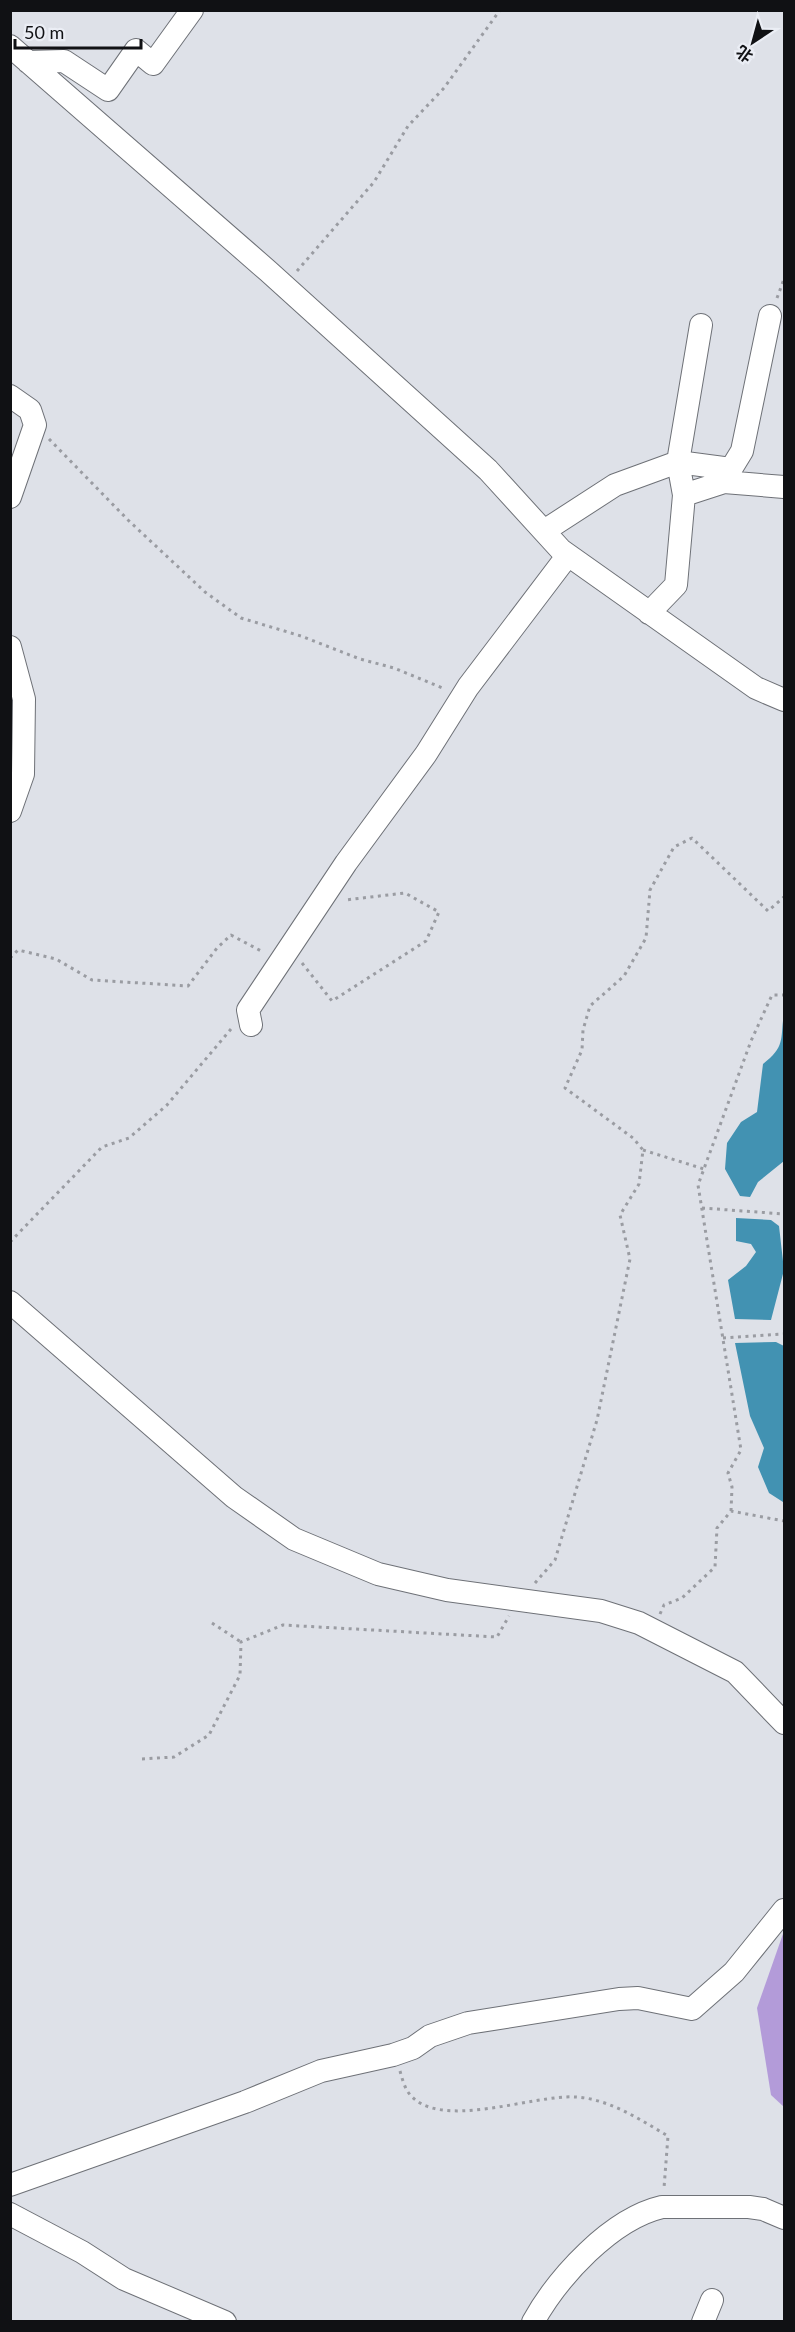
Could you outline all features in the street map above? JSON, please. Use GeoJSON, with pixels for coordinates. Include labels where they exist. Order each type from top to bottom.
{"type":"FeatureCollection","features":[{"type":"Feature","properties":{"kind":"street"},"geometry":{"type":"LineString","coordinates":[[28,62],[64,61],[108,90],[136,50],[153,64],[192,10]]}},
{"type":"Feature","properties":{"kind":"street"},"geometry":{"type":"LineString","coordinates":[[10,46],[284,286],[488,470],[568,555],[756,688],[784,700]]}},
{"type":"Feature","properties":{"kind":"street"},"geometry":{"type":"LineString","coordinates":[[544,531],[615,485],[678,462],[731,469],[742,451],[770,316]]}},
{"type":"Feature","properties":{"kind":"street"},"geometry":{"type":"LineString","coordinates":[[649,614],[676,585],[684,495],[678,462],[701,326]]}},
{"type":"Feature","properties":{"kind":"street"},"geometry":{"type":"LineString","coordinates":[[10,396],[30,410],[35,425],[10,497]]}},
{"type":"Feature","properties":{"kind":"street"},"geometry":{"type":"LineString","coordinates":[[684,495],[724,482],[784,486]]}},
{"type":"Feature","properties":{"kind":"street"},"geometry":{"type":"LineString","coordinates":[[250,1018],[285,954],[329,888],[426,754],[464,694],[568,555]]}},
{"type":"Feature","properties":{"kind":"street"},"geometry":{"type":"LineString","coordinates":[[10,647],[24,699],[23,774],[11,806]]}},
{"type":"Feature","properties":{"kind":"street"},"geometry":{"type":"LineString","coordinates":[[10,1302],[234,1497],[294,1539],[378,1574],[447,1590],[601,1611],[651,1629],[735,1672],[781,1711]]}},
{"type":"Feature","properties":{"kind":"street"},"geometry":{"type":"LineString","coordinates":[[10,2185],[245,2102],[321,2071],[393,2055],[413,2048],[430,2036],[468,2023],[607,2000],[638,1998],[692,2008],[734,1972],[784,1910]]}},
{"type":"Feature","properties":{"kind":"street"},"geometry":{"type":"LineString","coordinates":[[533,2322],[547,2298],[581,2259],[638,2215],[662,2207],[749,2207],[763,2209],[784,2218]]}},
{"type":"Feature","properties":{"kind":"street"},"geometry":{"type":"LineString","coordinates":[[10,2214],[82,2252],[124,2279],[225,2322]]}},
{"type":"Feature","properties":{"kind":"street"},"geometry":{"type":"LineString","coordinates":[[703,2322],[712,2300]]}},
{"type":"Feature","properties":{"kind":"path"},"geometry":{"type":"LineString","coordinates":[[284,286],[374,182],[408,126],[444,88],[500,10]]}},
{"type":"Feature","properties":{"kind":"path"},"geometry":{"type":"LineString","coordinates":[[35,425],[128,520],[205,592],[241,618],[301,636],[360,659],[394,668],[429,684],[464,694]]}},
{"type":"Feature","properties":{"kind":"path"},"geometry":{"type":"LineString","coordinates":[[704,1169],[643,1150],[633,1138],[565,1088],[582,1050],[583,1030],[590,1006],[624,976],[646,938],[650,891],[674,847],[692,838],[768,911],[784,897]]}},
{"type":"Feature","properties":{"kind":"path"},"geometry":{"type":"LineString","coordinates":[[10,958],[18,950],[56,959],[92,981],[188,986],[217,948],[231,935],[285,954],[333,1001],[426,941],[439,912],[405,893],[345,900],[329,888]]}},
{"type":"Feature","properties":{"kind":"path"},"geometry":{"type":"LineString","coordinates":[[651,1629],[664,1605],[682,1598],[715,1567],[717,1528],[730,1511],[732,1487],[728,1473],[741,1450],[698,1185],[751,1041],[772,995],[784,995]]}},
{"type":"Feature","properties":{"kind":"path"},"geometry":{"type":"LineString","coordinates":[[10,1242],[102,1147],[129,1138],[167,1105],[250,1018]]}},
{"type":"Feature","properties":{"kind":"path"},"geometry":{"type":"LineString","coordinates":[[241,1642],[283,1625],[497,1636],[519,1600],[555,1560],[597,1420],[630,1259],[620,1215],[639,1184],[643,1150]]}},
{"type":"Feature","properties":{"kind":"path"},"geometry":{"type":"LineString","coordinates":[[702,1208],[784,1214]]}},
{"type":"Feature","properties":{"kind":"path"},"geometry":{"type":"LineString","coordinates":[[723,1338],[784,1334]]}},
{"type":"Feature","properties":{"kind":"path"},"geometry":{"type":"LineString","coordinates":[[730,1511],[784,1521]]}},
{"type":"Feature","properties":{"kind":"path"},"geometry":{"type":"LineString","coordinates":[[212,1623],[241,1642]]}},
{"type":"Feature","properties":{"kind":"path"},"geometry":{"type":"LineString","coordinates":[[142,1759],[174,1757],[209,1735],[240,1675],[241,1642]]}},
{"type":"Feature","properties":{"kind":"path"},"geometry":{"type":"LineString","coordinates":[[393,2055],[409,2093],[432,2110],[462,2111],[575,2097],[609,2104],[668,2136],[662,2207]]}},
{"type":"Feature","properties":{"kind":"shaded area"},"geometry":{"type":"Polygon","coordinates":[[[784,1931],[784,2107],[771,2095],[757,2008],[784,1931]]]}},
{"type":"Feature","properties":{"kind":"water"},"geometry":{"type":"Polygon","coordinates":[[[784,1013],[784,1161],[758,1182],[750,1197],[740,1196],[725,1169],[727,1143],[741,1122],[757,1112],[763,1064],[779,1047],[784,1013]]]}},
{"type":"Feature","properties":{"kind":"water"},"geometry":{"type":"Polygon","coordinates":[[[736,1218],[771,1220],[779,1226],[784,1270],[771,1320],[735,1319],[728,1280],[746,1266],[756,1252],[751,1244],[736,1241],[736,1218]]]}},
{"type":"Feature","properties":{"kind":"water"},"geometry":{"type":"Polygon","coordinates":[[[776,1342],[784,1346],[783,1502],[769,1493],[758,1467],[764,1448],[750,1416],[735,1343],[776,1342]]]}}]}
